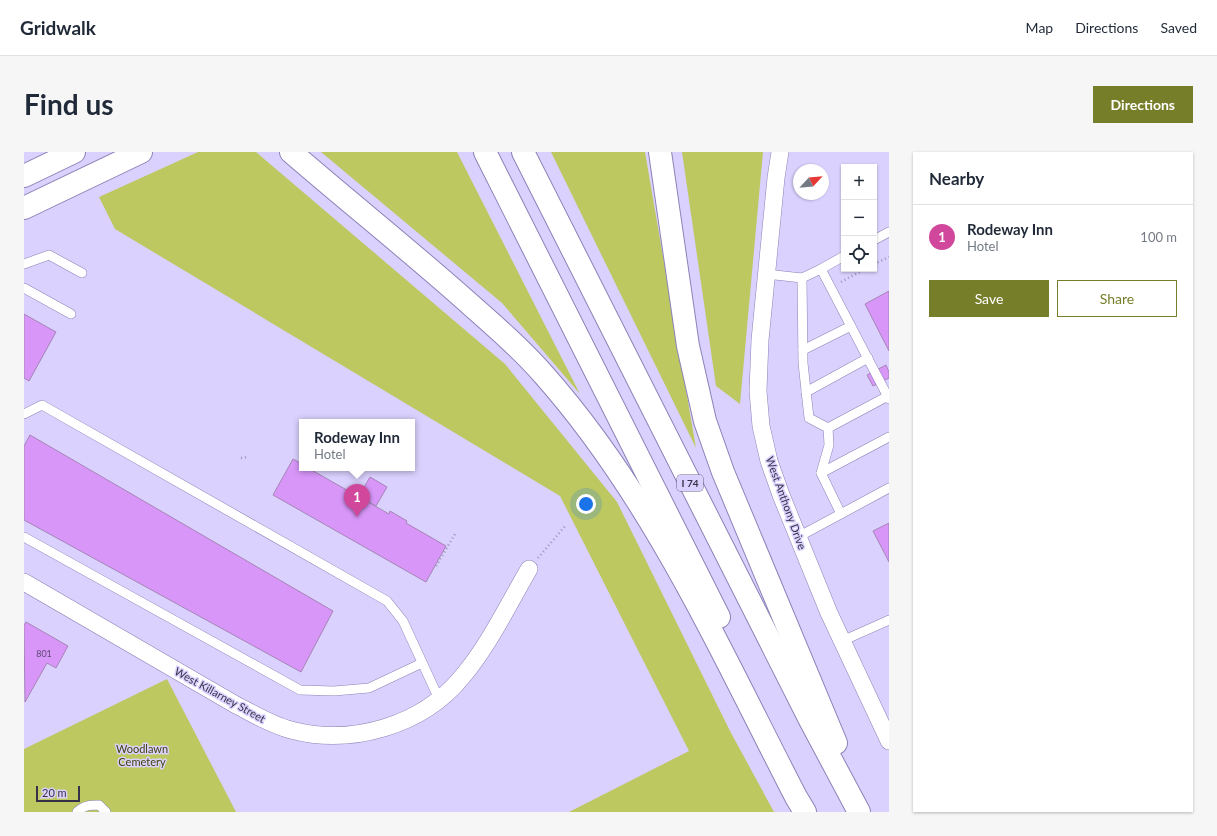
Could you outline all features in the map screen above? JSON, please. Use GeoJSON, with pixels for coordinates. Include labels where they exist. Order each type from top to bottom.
{"type":"FeatureCollection","features":[{"type":"Feature","properties":{"kind":"main road"},"geometry":{"type":"LineString","coordinates":[[24,176],[74,152]]}},
{"type":"Feature","properties":{"kind":"main road"},"geometry":{"type":"LineString","coordinates":[[24,208],[141,152]]}},
{"type":"Feature","properties":{"kind":"main road"},"geometry":{"type":"LineString","coordinates":[[291,152],[380,226],[504,334],[543,374],[580,417],[614,464],[645,514],[695,602],[796,797],[806,812]]}},
{"type":"Feature","properties":{"kind":"main road"},"geometry":{"type":"LineString","coordinates":[[485,152],[819,812]]}},
{"type":"Feature","properties":{"kind":"main road","name":"I 74"},"geometry":{"type":"LineString","coordinates":[[523,152],[810,720],[859,812]]}},
{"type":"Feature","properties":{"kind":"main road"},"geometry":{"type":"LineString","coordinates":[[660,152],[688,346],[705,421],[723,472],[865,812]]}},
{"type":"Feature","properties":{"kind":"street","name":"West Anthony Drive"},"geometry":{"type":"LineString","coordinates":[[780,152],[776,178],[760,340],[758,391],[761,426],[769,461],[798,537],[842,642],[889,741]]}},
{"type":"Feature","properties":{"kind":"street","name":"West Killarney Street"},"geometry":{"type":"LineString","coordinates":[[24,582],[236,705],[272,723],[291,730],[336,735],[367,732],[385,728],[406,719],[439,699],[461,678],[476,660],[529,569]]}},
{"type":"Feature","properties":{"kind":"lane"},"geometry":{"type":"LineString","coordinates":[[877,238],[889,232]]}},
{"type":"Feature","properties":{"kind":"lane"},"geometry":{"type":"LineString","coordinates":[[24,264],[49,255],[82,274]]}},
{"type":"Feature","properties":{"kind":"lane"},"geometry":{"type":"LineString","coordinates":[[766,274],[802,278],[841,258]]}},
{"type":"Feature","properties":{"kind":"lane"},"geometry":{"type":"LineString","coordinates":[[821,269],[888,397],[828,428]]}},
{"type":"Feature","properties":{"kind":"lane"},"geometry":{"type":"LineString","coordinates":[[802,278],[803,350],[809,418],[828,428]]}},
{"type":"Feature","properties":{"kind":"lane"},"geometry":{"type":"LineString","coordinates":[[24,288],[71,314]]}},
{"type":"Feature","properties":{"kind":"lane"},"geometry":{"type":"LineString","coordinates":[[803,350],[851,326]]}},
{"type":"Feature","properties":{"kind":"lane"},"geometry":{"type":"LineString","coordinates":[[806,392],[868,358]]}},
{"type":"Feature","properties":{"kind":"lane"},"geometry":{"type":"LineString","coordinates":[[24,414],[42,405],[387,601],[403,621],[439,699]]}},
{"type":"Feature","properties":{"kind":"lane"},"geometry":{"type":"LineString","coordinates":[[828,428],[829,445],[821,473],[841,514]]}},
{"type":"Feature","properties":{"kind":"lane"},"geometry":{"type":"LineString","coordinates":[[821,473],[889,437]]}},
{"type":"Feature","properties":{"kind":"lane"},"geometry":{"type":"LineString","coordinates":[[798,537],[889,488]]}},
{"type":"Feature","properties":{"kind":"lane"},"geometry":{"type":"LineString","coordinates":[[24,537],[300,690],[334,691],[369,688],[422,663]]}},
{"type":"Feature","properties":{"kind":"lane"},"geometry":{"type":"LineString","coordinates":[[842,642],[889,620]]}},
{"type":"Feature","properties":{"kind":"lane"},"geometry":{"type":"LineString","coordinates":[[77,812],[81,808],[90,805],[99,805],[106,812]]}},
{"type":"Feature","properties":{"kind":"path"},"geometry":{"type":"LineString","coordinates":[[877,263],[889,257]]}},
{"type":"Feature","properties":{"kind":"path"},"geometry":{"type":"LineString","coordinates":[[844,288],[840,281],[859,272]]}},
{"type":"Feature","properties":{"kind":"path"},"geometry":{"type":"LineString","coordinates":[[241,458],[247,457]]}},
{"type":"Feature","properties":{"kind":"path"},"geometry":{"type":"LineString","coordinates":[[529,569],[566,525]]}},
{"type":"Feature","properties":{"kind":"path"},"geometry":{"type":"LineString","coordinates":[[436,566],[455,534]]}},
{"type":"Feature","properties":{"kind":"green space"},"geometry":{"type":"Polygon","coordinates":[[[198,152],[256,152],[505,364],[617,502],[730,731],[774,812],[569,812],[689,751],[560,496],[115,229],[99,197],[198,152]]]}},
{"type":"Feature","properties":{"kind":"green space"},"geometry":{"type":"Polygon","coordinates":[[[321,152],[457,152],[580,394],[502,303],[321,152]]]}},
{"type":"Feature","properties":{"kind":"green space"},"geometry":{"type":"Polygon","coordinates":[[[551,152],[645,152],[696,448],[551,152]]]}},
{"type":"Feature","properties":{"kind":"green space"},"geometry":{"type":"Polygon","coordinates":[[[682,152],[763,152],[740,404],[716,386],[682,152]]]}},
{"type":"Feature","properties":{"kind":"green space","name":"Woodlawn Cemetery"},"geometry":{"type":"Polygon","coordinates":[[[167,679],[236,812],[24,812],[24,749],[167,679]]]}},
{"type":"Feature","properties":{"kind":"building"},"geometry":{"type":"Polygon","coordinates":[[[889,291],[889,351],[865,304],[889,291]]]}},
{"type":"Feature","properties":{"kind":"building"},"geometry":{"type":"Polygon","coordinates":[[[24,314],[56,332],[29,381],[24,378],[24,314]]]}},
{"type":"Feature","properties":{"kind":"building"},"geometry":{"type":"Polygon","coordinates":[[[886,365],[889,372],[889,378],[873,386],[867,375],[886,365]]]}},
{"type":"Feature","properties":{"kind":"building"},"geometry":{"type":"Polygon","coordinates":[[[30,435],[333,611],[301,672],[24,520],[24,446],[30,435]]]}},
{"type":"Feature","properties":{"kind":"building"},"geometry":{"type":"Polygon","coordinates":[[[293,459],[299,462],[299,471],[313,471],[389,514],[390,511],[407,521],[406,523],[446,546],[426,582],[273,495],[293,459]]]}},
{"type":"Feature","properties":{"kind":"building"},"geometry":{"type":"Polygon","coordinates":[[[370,477],[387,487],[376,506],[359,496],[370,477]]]}},
{"type":"Feature","properties":{"kind":"building"},"geometry":{"type":"Polygon","coordinates":[[[889,523],[889,562],[873,531],[889,523]]]}},
{"type":"Feature","properties":{"kind":"building"},"geometry":{"type":"Polygon","coordinates":[[[26,622],[68,646],[56,668],[47,663],[25,702],[24,625],[26,622]]]}},
{"type":"Feature","properties":{"kind":"place","name":"Rodeway Inn"},"geometry":{"type":"Point","coordinates":[357,517]}}]}
